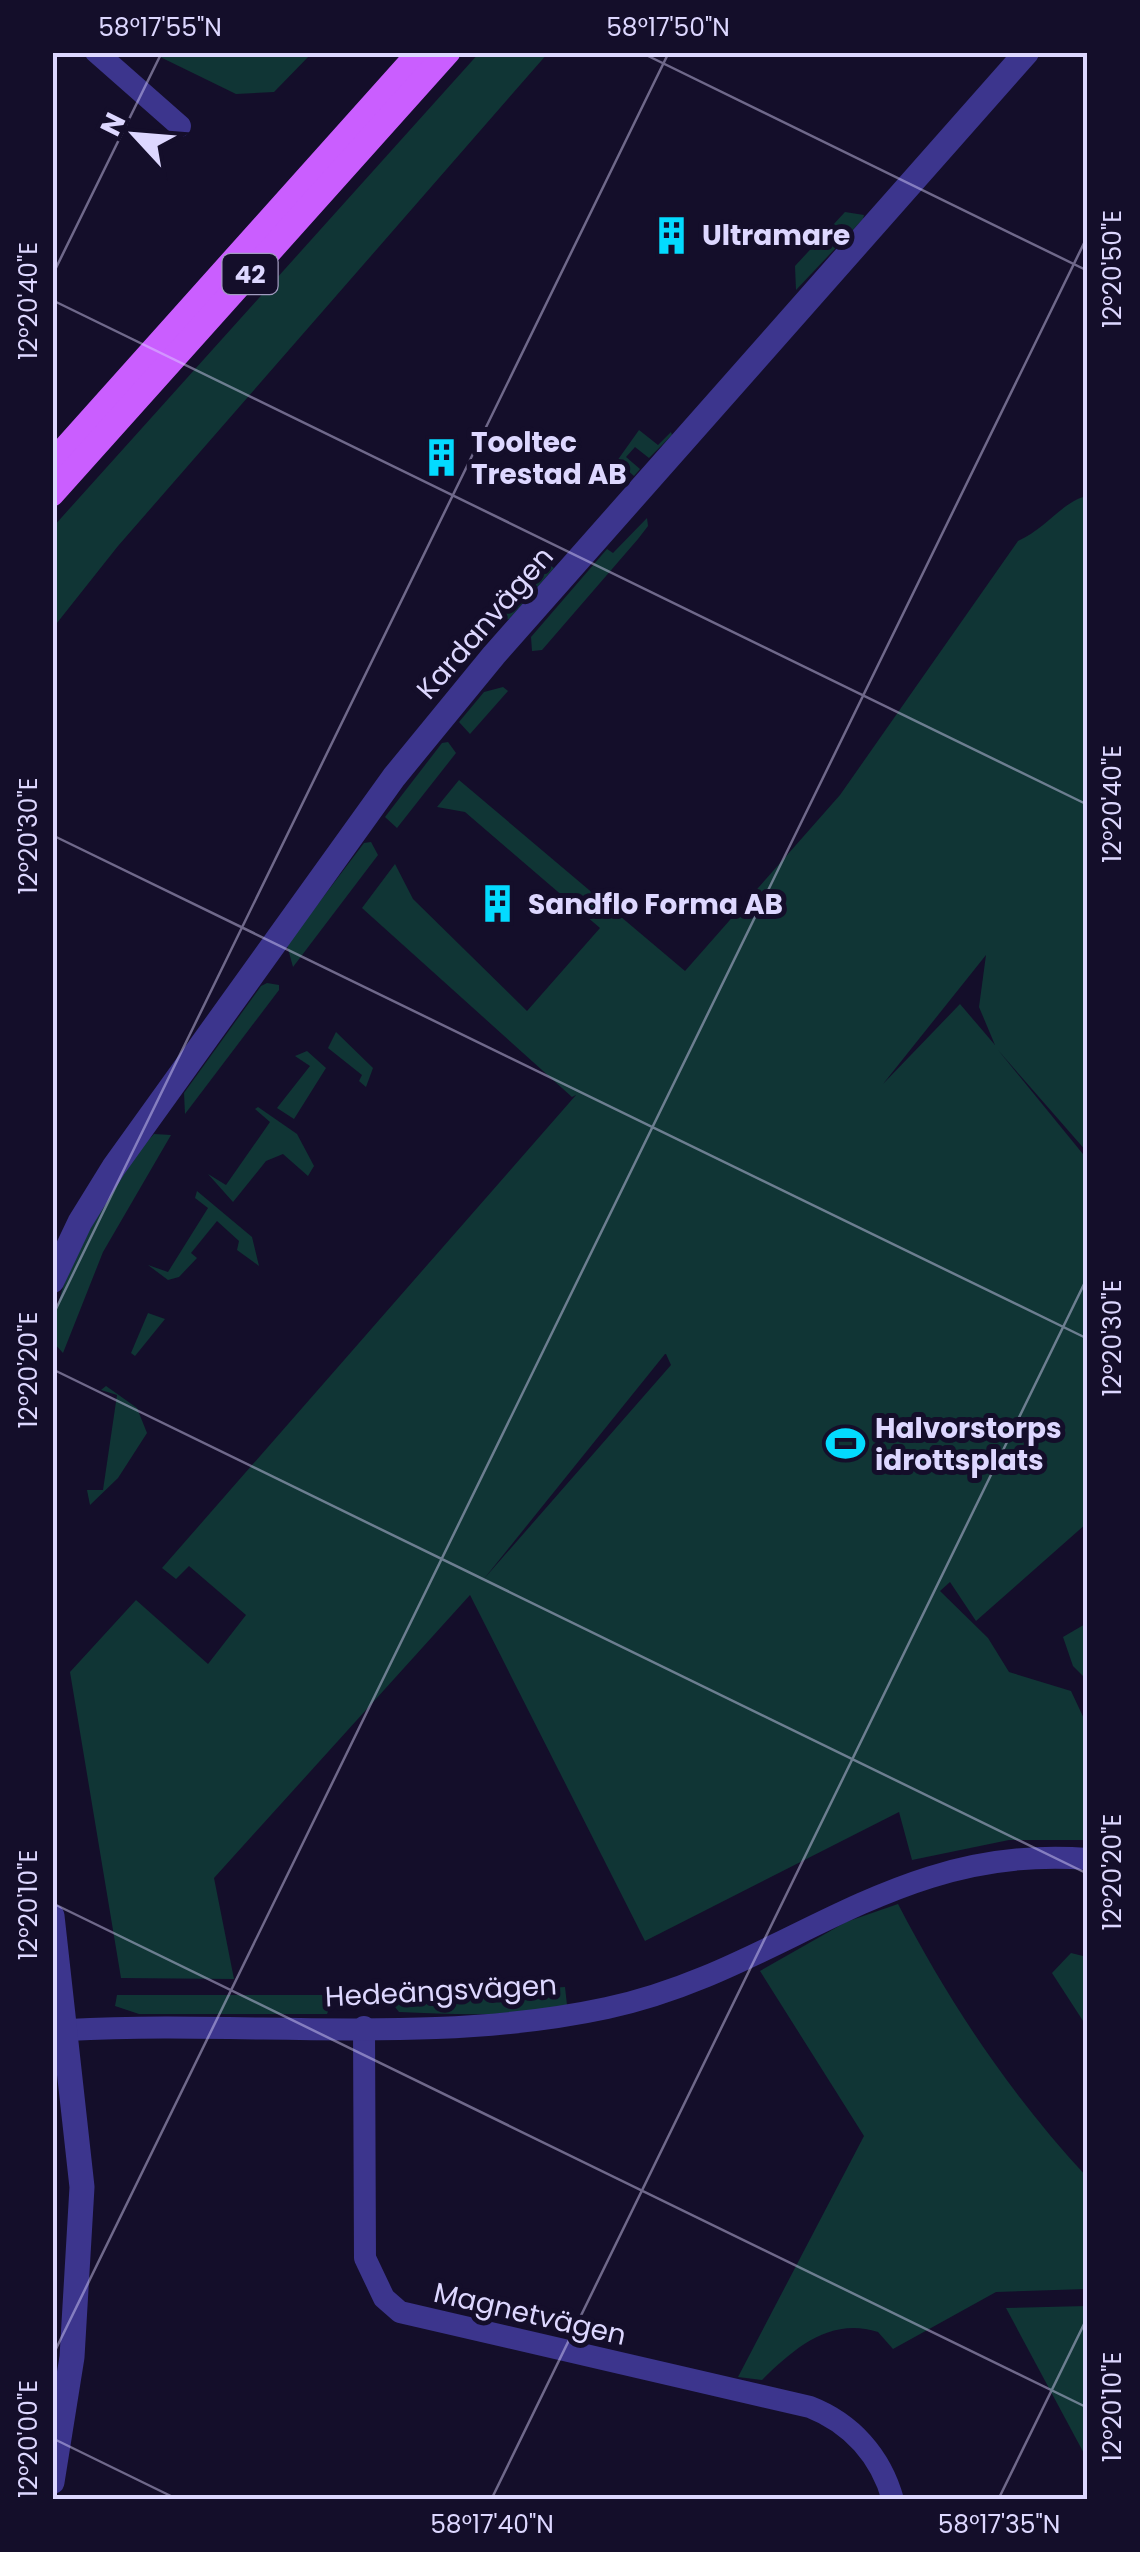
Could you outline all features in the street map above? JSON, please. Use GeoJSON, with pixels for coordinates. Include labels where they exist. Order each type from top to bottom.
{"type":"FeatureCollection","features":[{"type":"Feature","properties":{"kind":"main road","name":"42"},"geometry":{"type":"LineString","coordinates":[[52,464],[420,52]]}},
{"type":"Feature","properties":{"kind":"main road","name":"42"},"geometry":{"type":"LineString","coordinates":[[52,494],[448,52]]}},
{"type":"Feature","properties":{"kind":"street"},"geometry":{"type":"LineString","coordinates":[[96,52],[180,126]]}},
{"type":"Feature","properties":{"kind":"street","name":"Kardanvägen"},"geometry":{"type":"LineString","coordinates":[[52,1281],[80,1222],[114,1167],[394,778],[494,654],[1027,52]]}},
{"type":"Feature","properties":{"kind":"street","name":"Hedeängsvägen"},"geometry":{"type":"LineString","coordinates":[[68,2030],[364,2028],[545,2020],[610,2008],[670,1990],[750,1958],[862,1901],[936,1872],[1009,1860],[1088,1860]]}},
{"type":"Feature","properties":{"kind":"street"},"geometry":{"type":"LineString","coordinates":[[52,1916],[68,2030],[82,2187],[81,2266],[52,2482]]}},
{"type":"Feature","properties":{"kind":"street","name":"Magnetvägen"},"geometry":{"type":"LineString","coordinates":[[364,2028],[365,2258],[384,2298],[400,2312],[810,2407],[840,2420],[860,2438],[893,2500]]}},
{"type":"Feature","properties":{"kind":"green space"},"geometry":{"type":"Polygon","coordinates":[[[480,52],[548,53],[118,546],[53,628],[53,527],[480,52]]]}},
{"type":"Feature","properties":{"kind":"green space"},"geometry":{"type":"Polygon","coordinates":[[[152,53],[312,53],[274,92],[236,94],[152,53]]]}},
{"type":"Feature","properties":{"kind":"green space"},"geometry":{"type":"Polygon","coordinates":[[[845,212],[864,215],[863,219],[796,290],[795,266],[845,212]]]}},
{"type":"Feature","properties":{"kind":"green space"},"geometry":{"type":"Polygon","coordinates":[[[639,430],[658,445],[671,432],[672,435],[649,458],[635,447],[626,457],[640,469],[634,476],[617,461],[639,430]]]}},
{"type":"Feature","properties":{"kind":"green space"},"geometry":{"type":"Polygon","coordinates":[[[1087,496],[1087,1152],[998,1050],[1087,1159],[1087,1523],[976,1621],[950,1582],[940,1591],[988,1638],[1009,1672],[1071,1691],[1087,1725],[1085,1840],[1009,1840],[912,1860],[899,1812],[645,1941],[470,1595],[214,1878],[234,1979],[121,1978],[70,1672],[136,1600],[208,1664],[246,1615],[189,1566],[176,1579],[162,1568],[576,1095],[572,1097],[362,908],[395,864],[413,899],[527,1011],[600,928],[465,812],[437,807],[459,780],[685,971],[840,795],[1018,541],[1087,496]],[[986,955],[883,1084],[960,1004],[995,1045],[979,1007],[986,955]],[[665,1354],[483,1580],[671,1365],[665,1354]]]}},
{"type":"Feature","properties":{"kind":"green space"},"geometry":{"type":"Polygon","coordinates":[[[647,518],[648,526],[638,539],[542,650],[532,651],[531,637],[607,549],[613,553],[647,518]]]}},
{"type":"Feature","properties":{"kind":"green space"},"geometry":{"type":"Polygon","coordinates":[[[536,557],[554,568],[509,619],[499,622],[489,612],[492,605],[536,557]]]}},
{"type":"Feature","properties":{"kind":"green space"},"geometry":{"type":"Polygon","coordinates":[[[503,687],[508,691],[470,734],[459,722],[484,692],[503,687]]]}},
{"type":"Feature","properties":{"kind":"green space"},"geometry":{"type":"Polygon","coordinates":[[[448,742],[456,753],[397,828],[385,817],[442,743],[448,742]]]}},
{"type":"Feature","properties":{"kind":"green space"},"geometry":{"type":"Polygon","coordinates":[[[371,842],[378,855],[293,967],[287,945],[364,843],[371,842]]]}},
{"type":"Feature","properties":{"kind":"green space"},"geometry":{"type":"Polygon","coordinates":[[[267,983],[279,985],[279,990],[185,1114],[184,1093],[267,983]]]}},
{"type":"Feature","properties":{"kind":"green space"},"geometry":{"type":"Polygon","coordinates":[[[336,1032],[373,1068],[366,1087],[359,1081],[362,1075],[328,1048],[336,1032]]]}},
{"type":"Feature","properties":{"kind":"green space"},"geometry":{"type":"Polygon","coordinates":[[[307,1051],[326,1068],[294,1119],[277,1108],[310,1066],[295,1056],[307,1051]]]}},
{"type":"Feature","properties":{"kind":"green space"},"geometry":{"type":"Polygon","coordinates":[[[258,1107],[297,1134],[314,1166],[308,1176],[283,1154],[266,1161],[233,1202],[208,1174],[226,1185],[270,1122],[255,1109],[258,1107]]]}},
{"type":"Feature","properties":{"kind":"green space"},"geometry":{"type":"Polygon","coordinates":[[[154,1134],[171,1135],[103,1252],[63,1353],[53,1342],[55,1317],[73,1261],[103,1203],[154,1134]]]}},
{"type":"Feature","properties":{"kind":"green space"},"geometry":{"type":"Polygon","coordinates":[[[197,1191],[252,1237],[259,1266],[237,1250],[239,1241],[217,1221],[191,1253],[197,1258],[179,1277],[168,1280],[148,1265],[168,1272],[208,1208],[195,1198],[197,1191]]]}},
{"type":"Feature","properties":{"kind":"green space"},"geometry":{"type":"Polygon","coordinates":[[[148,1313],[165,1319],[135,1356],[131,1353],[148,1313]]]}},
{"type":"Feature","properties":{"kind":"green space"},"geometry":{"type":"Polygon","coordinates":[[[106,1386],[137,1408],[147,1433],[118,1478],[90,1505],[87,1490],[103,1490],[117,1395],[101,1390],[106,1386]]]}},
{"type":"Feature","properties":{"kind":"green space"},"geometry":{"type":"Polygon","coordinates":[[[1087,1623],[1087,1680],[1073,1666],[1063,1637],[1087,1623]]]}},
{"type":"Feature","properties":{"kind":"green space"},"geometry":{"type":"Polygon","coordinates":[[[898,1904],[983,2047],[1087,2177],[1087,2289],[996,2292],[893,2349],[878,2332],[861,2328],[829,2332],[787,2357],[762,2380],[738,2377],[864,2136],[760,1971],[846,1922],[898,1904]]]}},
{"type":"Feature","properties":{"kind":"green space"},"geometry":{"type":"Polygon","coordinates":[[[1071,1953],[1087,1957],[1087,2027],[1052,1973],[1071,1953]]]}},
{"type":"Feature","properties":{"kind":"green space"},"geometry":{"type":"Polygon","coordinates":[[[565,1987],[567,2005],[526,2012],[420,2013],[399,2012],[395,2007],[397,1997],[565,1987]]]}},
{"type":"Feature","properties":{"kind":"green space"},"geometry":{"type":"Polygon","coordinates":[[[117,1995],[325,1995],[331,2003],[327,2014],[139,2014],[115,2006],[117,1995]]]}},
{"type":"Feature","properties":{"kind":"green space"},"geometry":{"type":"Polygon","coordinates":[[[1088,2307],[1087,2459],[1006,2308],[1088,2307]]]}},
{"type":"Feature","properties":{"kind":"place","name":"Ultramare"},"geometry":{"type":"Point","coordinates":[672,235]}},
{"type":"Feature","properties":{"kind":"place","name":"Tooltec Trestad AB"},"geometry":{"type":"Point","coordinates":[441,458]}},
{"type":"Feature","properties":{"kind":"place","name":"Sandflo Forma AB"},"geometry":{"type":"Point","coordinates":[498,904]}},
{"type":"Feature","properties":{"kind":"place","name":"Halvorstorps idrottsplats"},"geometry":{"type":"Point","coordinates":[845,1444]}}]}
